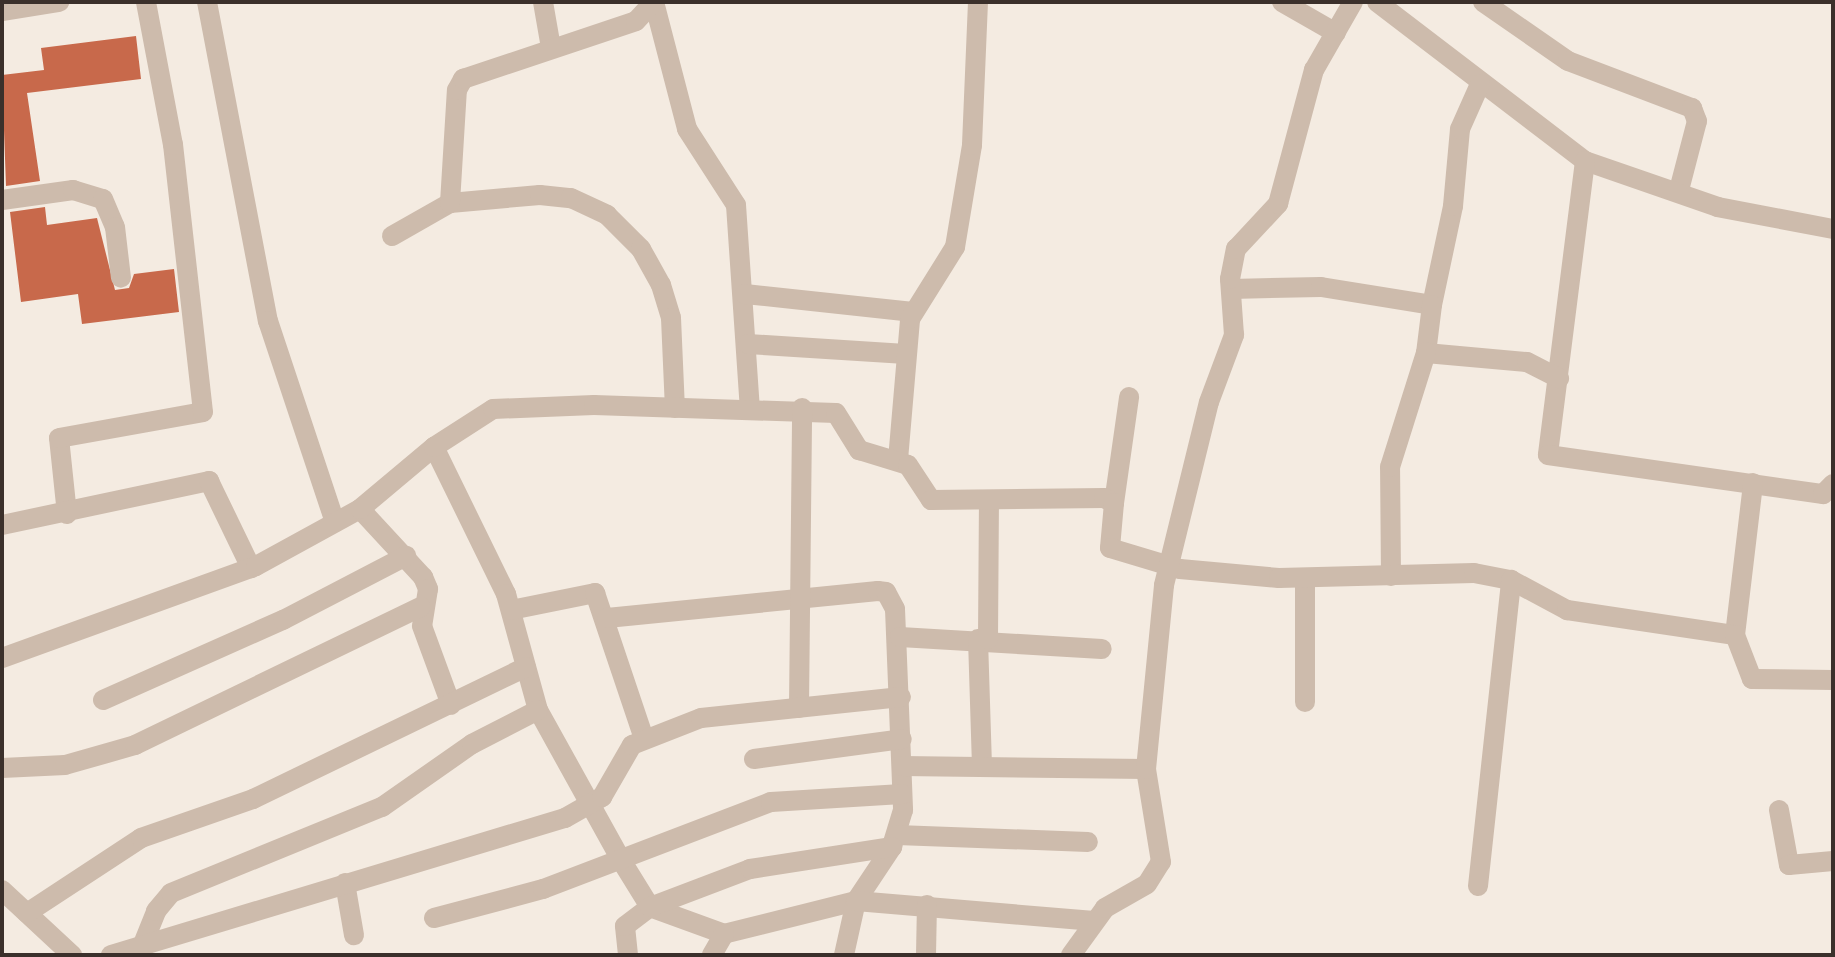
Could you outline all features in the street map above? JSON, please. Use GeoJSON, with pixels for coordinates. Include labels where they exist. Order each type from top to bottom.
{"type":"FeatureCollection","features":[{"type":"Feature","properties":{"kind":"street"},"geometry":{"type":"LineString","coordinates":[[2,11],[59,2]]}},
{"type":"Feature","properties":{"kind":"street"},"geometry":{"type":"LineString","coordinates":[[67,514],[59,438],[203,412],[173,145],[146,2]]}},
{"type":"Feature","properties":{"kind":"street"},"geometry":{"type":"LineString","coordinates":[[207,2],[268,321],[335,522]]}},
{"type":"Feature","properties":{"kind":"street"},"geometry":{"type":"LineString","coordinates":[[543,2],[551,48]]}},
{"type":"Feature","properties":{"kind":"street"},"geometry":{"type":"LineString","coordinates":[[450,203],[457,90],[463,79],[636,21],[654,2]]}},
{"type":"Feature","properties":{"kind":"street"},"geometry":{"type":"LineString","coordinates":[[654,2],[687,129],[736,205],[745,294],[750,408]]}},
{"type":"Feature","properties":{"kind":"street"},"geometry":{"type":"LineString","coordinates":[[898,460],[906,354],[913,312],[955,247],[972,145],[978,2]]}},
{"type":"Feature","properties":{"kind":"street"},"geometry":{"type":"LineString","coordinates":[[1282,2],[1336,33]]}},
{"type":"Feature","properties":{"kind":"street"},"geometry":{"type":"LineString","coordinates":[[1071,955],[1094,921],[1147,884],[1161,862],[1146,769],[1164,585],[1173,567],[1196,452],[1234,335],[1231,289],[1236,249],[1278,204],[1314,70],[1353,2]]}},
{"type":"Feature","properties":{"kind":"street"},"geometry":{"type":"LineString","coordinates":[[1377,2],[1480,84],[1585,161],[1679,190],[1718,207],[1833,229]]}},
{"type":"Feature","properties":{"kind":"street"},"geometry":{"type":"LineString","coordinates":[[1483,2],[1568,61],[1692,108],[1697,121],[1679,190]]}},
{"type":"Feature","properties":{"kind":"street"},"geometry":{"type":"LineString","coordinates":[[1391,576],[1390,467],[1426,353],[1432,305],[1453,206],[1460,129],[1480,84]]}},
{"type":"Feature","properties":{"kind":"street"},"geometry":{"type":"LineString","coordinates":[[1585,161],[1548,455],[1823,494],[1833,484]]}},
{"type":"Feature","properties":{"kind":"street"},"geometry":{"type":"LineString","coordinates":[[2,200],[73,190],[103,199],[115,227],[121,278]]}},
{"type":"Feature","properties":{"kind":"street"},"geometry":{"type":"LineString","coordinates":[[392,236],[450,203],[540,195],[579,200],[607,215],[641,249],[661,285],[671,318],[675,408]]}},
{"type":"Feature","properties":{"kind":"street"},"geometry":{"type":"LineString","coordinates":[[1231,289],[1321,287],[1432,305]]}},
{"type":"Feature","properties":{"kind":"street"},"geometry":{"type":"LineString","coordinates":[[745,294],[913,312]]}},
{"type":"Feature","properties":{"kind":"street"},"geometry":{"type":"LineString","coordinates":[[748,344],[906,354]]}},
{"type":"Feature","properties":{"kind":"street"},"geometry":{"type":"LineString","coordinates":[[1426,353],[1527,362],[1559,378]]}},
{"type":"Feature","properties":{"kind":"street"},"geometry":{"type":"LineString","coordinates":[[1129,397],[1110,548],[1173,567],[1305,578],[1474,573],[1511,580],[1567,610],[1735,635]]}},
{"type":"Feature","properties":{"kind":"street"},"geometry":{"type":"LineString","coordinates":[[2,658],[251,568],[360,509],[434,447],[474,419],[516,405],[802,408],[836,413],[859,450],[898,460],[931,500],[1104,498],[1114,503]]}},
{"type":"Feature","properties":{"kind":"street"},"geometry":{"type":"LineString","coordinates":[[799,708],[802,408]]}},
{"type":"Feature","properties":{"kind":"street"},"geometry":{"type":"LineString","coordinates":[[434,447],[511,610],[538,710],[650,907],[724,934],[856,901],[1094,921]]}},
{"type":"Feature","properties":{"kind":"street"},"geometry":{"type":"LineString","coordinates":[[2,525],[67,514],[209,481],[251,568]]}},
{"type":"Feature","properties":{"kind":"street"},"geometry":{"type":"LineString","coordinates":[[1753,483],[1735,635],[1752,679],[1833,680]]}},
{"type":"Feature","properties":{"kind":"street"},"geometry":{"type":"LineString","coordinates":[[982,765],[989,501]]}},
{"type":"Feature","properties":{"kind":"street"},"geometry":{"type":"LineString","coordinates":[[2,768],[34,769],[110,754],[420,607],[428,589],[406,556],[360,509]]}},
{"type":"Feature","properties":{"kind":"street"},"geometry":{"type":"LineString","coordinates":[[103,700],[283,620],[406,556]]}},
{"type":"Feature","properties":{"kind":"street"},"geometry":{"type":"LineString","coordinates":[[1305,578],[1305,702]]}},
{"type":"Feature","properties":{"kind":"street"},"geometry":{"type":"LineString","coordinates":[[1478,886],[1511,580]]}},
{"type":"Feature","properties":{"kind":"street"},"geometry":{"type":"LineString","coordinates":[[511,610],[586,591],[595,593],[607,618],[644,739]]}},
{"type":"Feature","properties":{"kind":"street"},"geometry":{"type":"LineString","coordinates":[[607,618],[799,597],[886,592],[900,637],[902,794],[895,841],[856,901],[844,955]]}},
{"type":"Feature","properties":{"kind":"street"},"geometry":{"type":"LineString","coordinates":[[420,607],[451,705]]}},
{"type":"Feature","properties":{"kind":"street"},"geometry":{"type":"LineString","coordinates":[[900,637],[983,639],[1102,649]]}},
{"type":"Feature","properties":{"kind":"street"},"geometry":{"type":"LineString","coordinates":[[27,913],[141,838],[253,799],[526,667]]}},
{"type":"Feature","properties":{"kind":"street"},"geometry":{"type":"LineString","coordinates":[[111,955],[538,828],[590,806],[612,785],[622,755],[644,739],[701,718],[901,697]]}},
{"type":"Feature","properties":{"kind":"street"},"geometry":{"type":"LineString","coordinates":[[143,944],[156,911],[171,893],[382,807],[472,744],[538,710]]}},
{"type":"Feature","properties":{"kind":"street"},"geometry":{"type":"LineString","coordinates":[[754,759],[902,739]]}},
{"type":"Feature","properties":{"kind":"street"},"geometry":{"type":"LineString","coordinates":[[902,766],[1146,769]]}},
{"type":"Feature","properties":{"kind":"street"},"geometry":{"type":"LineString","coordinates":[[434,918],[621,860],[771,802],[902,794]]}},
{"type":"Feature","properties":{"kind":"street"},"geometry":{"type":"LineString","coordinates":[[1779,810],[1789,865],[1833,861]]}},
{"type":"Feature","properties":{"kind":"street"},"geometry":{"type":"LineString","coordinates":[[628,955],[625,926],[650,907],[750,869],[895,841],[1088,842]]}},
{"type":"Feature","properties":{"kind":"street"},"geometry":{"type":"LineString","coordinates":[[345,883],[354,935]]}},
{"type":"Feature","properties":{"kind":"street"},"geometry":{"type":"LineString","coordinates":[[2,890],[72,955]]}},
{"type":"Feature","properties":{"kind":"street"},"geometry":{"type":"LineString","coordinates":[[926,955],[927,905]]}},
{"type":"Feature","properties":{"kind":"street"},"geometry":{"type":"LineString","coordinates":[[712,955],[724,934]]}},
{"type":"Feature","properties":{"kind":"building"},"geometry":{"type":"Polygon","coordinates":[[[136,36],[141,79],[27,93],[40,181],[6,186],[2,75],[44,70],[41,48],[136,36]]]}},
{"type":"Feature","properties":{"kind":"building"},"geometry":{"type":"Polygon","coordinates":[[[45,207],[47,225],[97,218],[115,290],[129,288],[134,274],[174,269],[179,312],[82,324],[78,294],[21,302],[10,212],[45,207]]]}}]}
